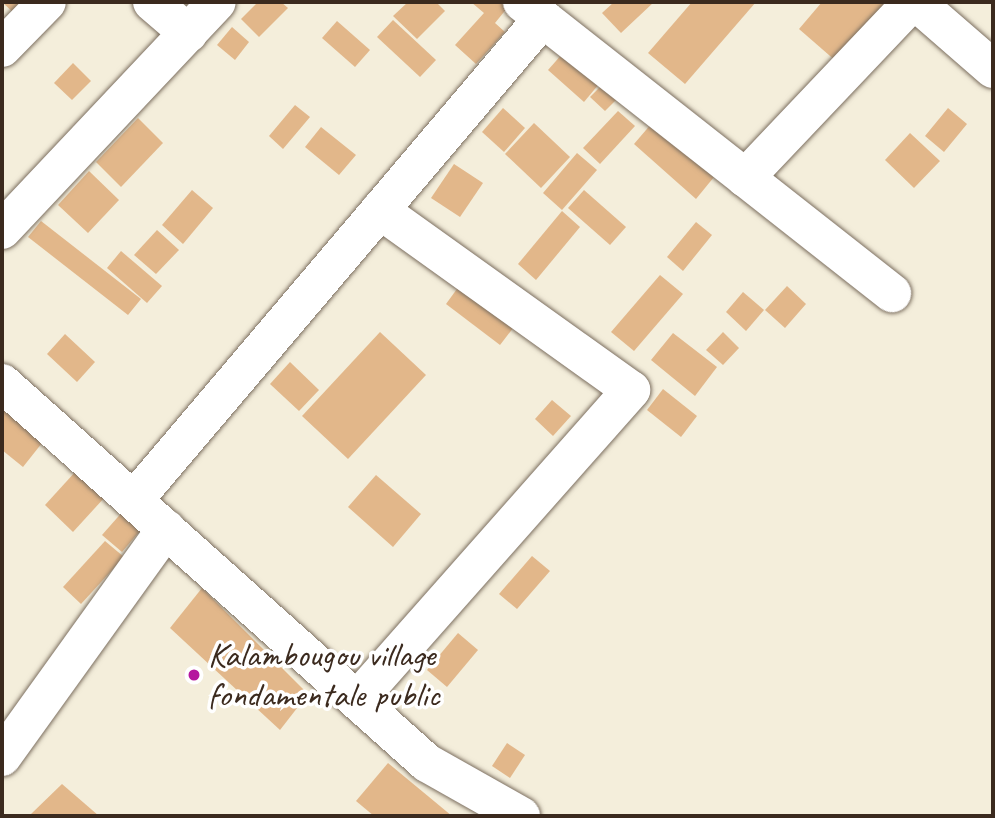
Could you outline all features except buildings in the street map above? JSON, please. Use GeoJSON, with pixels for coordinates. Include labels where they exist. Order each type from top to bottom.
{"type":"FeatureCollection","features":[{"type":"Feature","properties":{"kind":"street"},"geometry":{"type":"LineString","coordinates":[[2,48],[47,2]]}},
{"type":"Feature","properties":{"kind":"street"},"geometry":{"type":"LineString","coordinates":[[152,2],[188,33]]}},
{"type":"Feature","properties":{"kind":"street"},"geometry":{"type":"LineString","coordinates":[[2,230],[218,2]]}},
{"type":"Feature","properties":{"kind":"street"},"geometry":{"type":"LineString","coordinates":[[745,178],[914,2],[993,69]]}},
{"type":"Feature","properties":{"kind":"street"},"geometry":{"type":"LineString","coordinates":[[134,500],[380,210],[533,10],[892,293]]}},
{"type":"Feature","properties":{"kind":"street"},"geometry":{"type":"LineString","coordinates":[[357,700],[631,390],[380,210]]}},
{"type":"Feature","properties":{"kind":"street"},"geometry":{"type":"LineString","coordinates":[[2,383],[427,763],[521,816]]}},
{"type":"Feature","properties":{"kind":"street"},"geometry":{"type":"LineString","coordinates":[[2,756],[166,529]]}},
{"type":"Feature","properties":{"kind":"place","name":"Kalambougou village fondamentale public"},"geometry":{"type":"Point","coordinates":[194,675]}}]}
